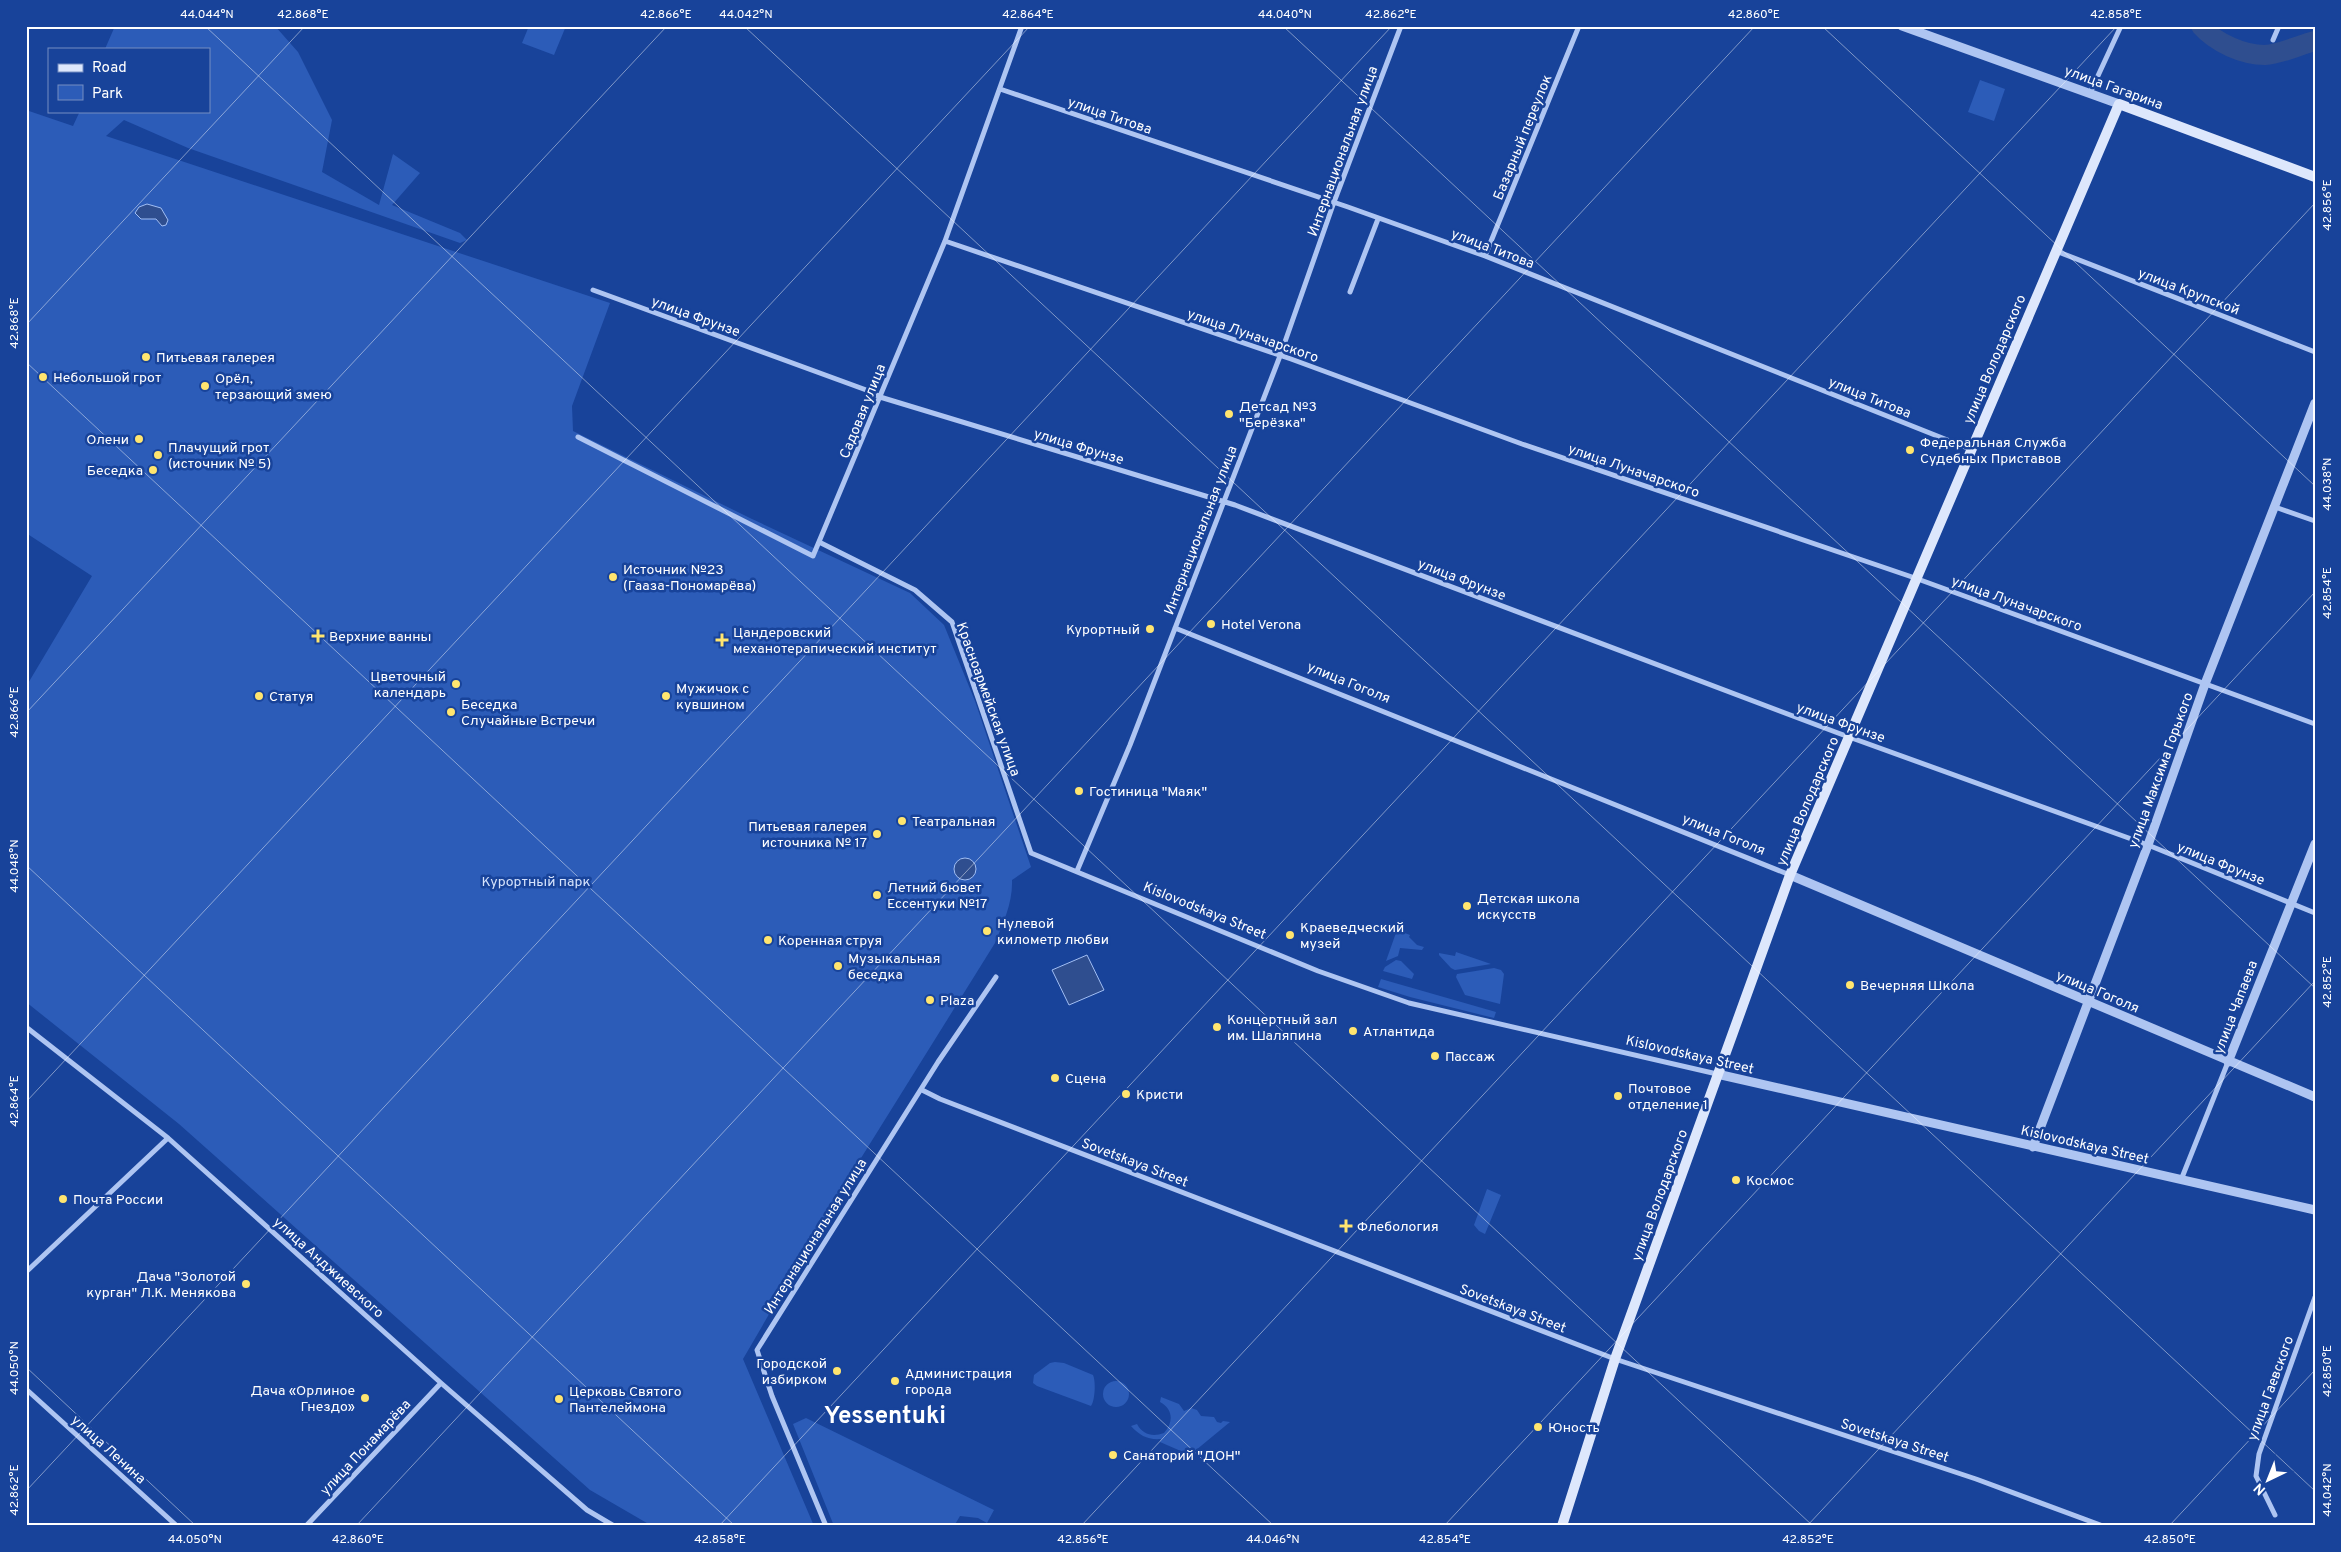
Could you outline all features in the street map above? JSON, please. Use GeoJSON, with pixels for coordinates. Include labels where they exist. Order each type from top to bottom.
{"type":"FeatureCollection","features":[{"type":"Feature","properties":{"kind":"main road","name":"улица Гагарина"},"geometry":{"type":"LineString","coordinates":[[2119,104],[2315,177]]}},
{"type":"Feature","properties":{"kind":"main road","name":"улица Володарского"},"geometry":{"type":"LineString","coordinates":[[1562,1526],[1615,1359],[1790,875],[1970,449],[2119,104]]}},
{"type":"Feature","properties":{"kind":"street","name":"Садовая улица"},"geometry":{"type":"LineString","coordinates":[[820,543],[945,241],[1022,26]]}},
{"type":"Feature","properties":{"kind":"street","name":"Интернациональная улица"},"geometry":{"type":"LineString","coordinates":[[1077,871],[1130,745],[1222,502],[1280,356],[1334,202],[1400,26]]}},
{"type":"Feature","properties":{"kind":"street","name":"Базарный переулок"},"geometry":{"type":"LineString","coordinates":[[1486,256],[1579,26]]}},
{"type":"Feature","properties":{"kind":"street","name":"улица Гагарина"},"geometry":{"type":"LineString","coordinates":[[1902,26],[2119,104]]}},
{"type":"Feature","properties":{"kind":"street"},"geometry":{"type":"LineString","coordinates":[[2090,93],[2121,26]]}},
{"type":"Feature","properties":{"kind":"street"},"geometry":{"type":"LineString","coordinates":[[2274,40],[2279,26]]}},
{"type":"Feature","properties":{"kind":"street","name":"улица Титова"},"geometry":{"type":"LineString","coordinates":[[1000,89],[1334,202],[1486,256],[1970,449]]}},
{"type":"Feature","properties":{"kind":"street"},"geometry":{"type":"LineString","coordinates":[[1350,292],[1378,219]]}},
{"type":"Feature","properties":{"kind":"street","name":"улица Луначарского"},"geometry":{"type":"LineString","coordinates":[[945,241],[1280,356],[1532,447],[1915,578],[2315,724]]}},
{"type":"Feature","properties":{"kind":"street","name":"улица Крупской"},"geometry":{"type":"LineString","coordinates":[[2056,251],[2315,352]]}},
{"type":"Feature","properties":{"kind":"street","name":"улица Фрунзе"},"geometry":{"type":"LineString","coordinates":[[593,290],[869,391],[880,397],[1222,502],[1848,737],[2148,845],[2315,913]]}},
{"type":"Feature","properties":{"kind":"street","name":"улица Максима Горького"},"geometry":{"type":"LineString","coordinates":[[2033,1146],[2148,845],[2205,684],[2315,403]]}},
{"type":"Feature","properties":{"kind":"street"},"geometry":{"type":"LineString","coordinates":[[578,437],[813,556],[820,543]]}},
{"type":"Feature","properties":{"kind":"street"},"geometry":{"type":"LineString","coordinates":[[2275,507],[2315,521]]}},
{"type":"Feature","properties":{"kind":"street","name":"Красноармейская улица"},"geometry":{"type":"LineString","coordinates":[[820,543],[915,590],[952,622],[1031,853],[1077,871]]}},
{"type":"Feature","properties":{"kind":"street","name":"улица Гоголя"},"geometry":{"type":"LineString","coordinates":[[1175,628],[1790,875],[2315,1098]]}},
{"type":"Feature","properties":{"kind":"street","name":"улица Чапаева"},"geometry":{"type":"LineString","coordinates":[[2181,1180],[2315,844]]}},
{"type":"Feature","properties":{"kind":"street","name":"Kislovodskaya Street"},"geometry":{"type":"LineString","coordinates":[[1077,871],[1318,971],[1409,1003],[2315,1210]]}},
{"type":"Feature","properties":{"kind":"street","name":"Интернациональная улица"},"geometry":{"type":"LineString","coordinates":[[826,1526],[772,1396],[757,1350],[943,1054],[996,977]]}},
{"type":"Feature","properties":{"kind":"street","name":"улица Анджиевского"},"geometry":{"type":"LineString","coordinates":[[26,1027],[168,1138],[441,1383],[587,1510],[614,1526]]}},
{"type":"Feature","properties":{"kind":"street","name":"Sovetskaya Street"},"geometry":{"type":"LineString","coordinates":[[922,1090],[958,1106],[1615,1359],[1976,1478],[2103,1526]]}},
{"type":"Feature","properties":{"kind":"street"},"geometry":{"type":"LineString","coordinates":[[26,1272],[168,1138]]}},
{"type":"Feature","properties":{"kind":"street","name":"улица Гаевского"},"geometry":{"type":"LineString","coordinates":[[2275,1515],[2256,1476],[2259,1454],[2315,1297]]}},
{"type":"Feature","properties":{"kind":"street","name":"улица Понамарёва"},"geometry":{"type":"LineString","coordinates":[[306,1526],[441,1383]]}},
{"type":"Feature","properties":{"kind":"street","name":"улица Ленина"},"geometry":{"type":"LineString","coordinates":[[26,1389],[177,1526]]}},
{"type":"Feature","properties":{"kind":"green space","name":"Курортный парк"},"geometry":{"type":"Polygon","coordinates":[[[115,26],[275,26],[298,52],[332,120],[322,172],[379,205],[393,154],[420,173],[392,205],[460,233],[467,240],[460,243],[188,148],[124,120],[106,136],[610,303],[572,406],[573,431],[752,519],[910,593],[944,625],[975,701],[1031,867],[1012,880],[1009,905],[995,943],[843,1187],[743,1359],[814,1526],[652,1526],[590,1490],[179,1124],[26,1002],[27,685],[92,576],[26,533],[26,110],[73,126],[80,112],[210,112],[210,48],[105,48],[115,26]]]}},
{"type":"Feature","properties":{"kind":"green space"},"geometry":{"type":"Polygon","coordinates":[[[529,26],[566,26],[554,55],[522,43],[529,26]]]}},
{"type":"Feature","properties":{"kind":"green space"},"geometry":{"type":"Polygon","coordinates":[[[1980,80],[2005,89],[1994,121],[1968,112],[1980,80]]]}},
{"type":"Feature","properties":{"kind":"green space"},"geometry":{"type":"Polygon","coordinates":[[[1397,930],[1410,935],[1409,937],[1417,945],[1424,947],[1422,950],[1400,948],[1398,956],[1386,961],[1397,930]]]}},
{"type":"Feature","properties":{"kind":"green space"},"geometry":{"type":"Polygon","coordinates":[[[1456,952],[1491,964],[1455,970],[1451,968],[1439,953],[1455,956],[1456,952]]]}},
{"type":"Feature","properties":{"kind":"green space"},"geometry":{"type":"Polygon","coordinates":[[[1396,960],[1401,961],[1414,974],[1412,979],[1383,971],[1385,967],[1396,960]]]}},
{"type":"Feature","properties":{"kind":"green space"},"geometry":{"type":"Polygon","coordinates":[[[1494,968],[1501,970],[1504,974],[1500,1004],[1465,995],[1456,977],[1457,974],[1494,968]]]}},
{"type":"Feature","properties":{"kind":"green space"},"geometry":{"type":"Polygon","coordinates":[[[1381,979],[1496,1012],[1494,1018],[1410,997],[1378,987],[1381,979]]]}},
{"type":"Feature","properties":{"kind":"green space"},"geometry":{"type":"Polygon","coordinates":[[[1487,1189],[1501,1195],[1485,1234],[1474,1225],[1487,1189]]]}},
{"type":"Feature","properties":{"kind":"green space"},"geometry":{"type":"Polygon","coordinates":[[[1050,1363],[1064,1363],[1093,1375],[1095,1391],[1091,1406],[1033,1383],[1034,1375],[1050,1363]]]}},
{"type":"Feature","properties":{"kind":"green space"},"geometry":{"type":"Polygon","coordinates":[[[1116,1381],[1125,1385],[1129,1394],[1125,1403],[1116,1407],[1107,1403],[1103,1394],[1107,1385],[1116,1381]]]}},
{"type":"Feature","properties":{"kind":"green space"},"geometry":{"type":"Polygon","coordinates":[[[1161,1397],[1179,1404],[1184,1411],[1191,1408],[1197,1410],[1201,1416],[1214,1417],[1217,1422],[1230,1422],[1190,1455],[1160,1442],[1161,1439],[1144,1437],[1131,1426],[1137,1424],[1142,1431],[1149,1434],[1164,1433],[1169,1425],[1171,1416],[1168,1408],[1160,1402],[1161,1397]]]}},
{"type":"Feature","properties":{"kind":"green space"},"geometry":{"type":"Polygon","coordinates":[[[806,1418],[994,1510],[987,1523],[978,1518],[960,1516],[954,1526],[834,1526],[793,1424],[806,1418]]]}},
{"type":"Feature","properties":{"kind":"shaded area"},"geometry":{"type":"Polygon","coordinates":[[[147,204],[161,208],[168,220],[166,225],[162,226],[156,219],[141,219],[135,213],[139,207],[147,204]]]}},
{"type":"Feature","properties":{"kind":"shaded area"},"geometry":{"type":"Polygon","coordinates":[[[965,858],[973,861],[976,869],[973,877],[965,880],[957,877],[954,869],[957,861],[965,858]]]}},
{"type":"Feature","properties":{"kind":"shaded area"},"geometry":{"type":"Polygon","coordinates":[[[1087,955],[1104,990],[1069,1005],[1052,970],[1087,955]]]}},
{"type":"Feature","properties":{"kind":"waterway"},"geometry":{"type":"LineString","coordinates":[[2201,26],[2222,43],[2248,53],[2265,55],[2278,53],[2315,41]]}},
{"type":"Feature","properties":{"kind":"place","name":"Питьевая галерея"},"geometry":{"type":"Point","coordinates":[146,357]}},
{"type":"Feature","properties":{"kind":"place","name":"Небольшой грот"},"geometry":{"type":"Point","coordinates":[43,377]}},
{"type":"Feature","properties":{"kind":"place","name":"Орёл, терзающий змею"},"geometry":{"type":"Point","coordinates":[205,386]}},
{"type":"Feature","properties":{"kind":"place","name":"Детсад №3 \"Берёзка\""},"geometry":{"type":"Point","coordinates":[1229,414]}},
{"type":"Feature","properties":{"kind":"place","name":"Олени"},"geometry":{"type":"Point","coordinates":[139,439]}},
{"type":"Feature","properties":{"kind":"place","name":"Федеральная Служба Судебных Приставов"},"geometry":{"type":"Point","coordinates":[1910,450]}},
{"type":"Feature","properties":{"kind":"place","name":"Плачущий грот (источник № 5)"},"geometry":{"type":"Point","coordinates":[158,455]}},
{"type":"Feature","properties":{"kind":"place","name":"Беседка"},"geometry":{"type":"Point","coordinates":[153,470]}},
{"type":"Feature","properties":{"kind":"place","name":"Источник №23 (Гааза-Пономарёва)"},"geometry":{"type":"Point","coordinates":[613,577]}},
{"type":"Feature","properties":{"kind":"place","name":"Hotel Verona"},"geometry":{"type":"Point","coordinates":[1211,624]}},
{"type":"Feature","properties":{"kind":"place","name":"Курортный"},"geometry":{"type":"Point","coordinates":[1150,629]}},
{"type":"Feature","properties":{"kind":"place","name":"Верхние ванны"},"geometry":{"type":"Point","coordinates":[318,636]}},
{"type":"Feature","properties":{"kind":"place","name":"Цандеровский механотерапический институт"},"geometry":{"type":"Point","coordinates":[722,640]}},
{"type":"Feature","properties":{"kind":"place","name":"Цветочный календарь"},"geometry":{"type":"Point","coordinates":[456,684]}},
{"type":"Feature","properties":{"kind":"place","name":"Статуя"},"geometry":{"type":"Point","coordinates":[259,696]}},
{"type":"Feature","properties":{"kind":"place","name":"Мужичок с кувшином"},"geometry":{"type":"Point","coordinates":[666,696]}},
{"type":"Feature","properties":{"kind":"place","name":"Беседка Случайные Встречи"},"geometry":{"type":"Point","coordinates":[451,712]}},
{"type":"Feature","properties":{"kind":"place","name":"Гостиница \"Маяк\""},"geometry":{"type":"Point","coordinates":[1079,791]}},
{"type":"Feature","properties":{"kind":"place","name":"Театральная"},"geometry":{"type":"Point","coordinates":[902,821]}},
{"type":"Feature","properties":{"kind":"place","name":"Питьевая галерея источника № 17"},"geometry":{"type":"Point","coordinates":[877,834]}},
{"type":"Feature","properties":{"kind":"place","name":"Летний бювет Ессентуки №17"},"geometry":{"type":"Point","coordinates":[877,895]}},
{"type":"Feature","properties":{"kind":"place","name":"Детская школа искусств"},"geometry":{"type":"Point","coordinates":[1467,906]}},
{"type":"Feature","properties":{"kind":"place","name":"Нулевой километр любви"},"geometry":{"type":"Point","coordinates":[987,931]}},
{"type":"Feature","properties":{"kind":"place","name":"Краеведческий музей"},"geometry":{"type":"Point","coordinates":[1290,935]}},
{"type":"Feature","properties":{"kind":"place","name":"Коренная струя"},"geometry":{"type":"Point","coordinates":[768,940]}},
{"type":"Feature","properties":{"kind":"place","name":"Музыкальная беседка"},"geometry":{"type":"Point","coordinates":[838,966]}},
{"type":"Feature","properties":{"kind":"place","name":"Вечерняя Школа"},"geometry":{"type":"Point","coordinates":[1850,985]}},
{"type":"Feature","properties":{"kind":"place","name":"Plaza"},"geometry":{"type":"Point","coordinates":[930,1000]}},
{"type":"Feature","properties":{"kind":"place","name":"Концертный зал им. Шаляпина"},"geometry":{"type":"Point","coordinates":[1217,1027]}},
{"type":"Feature","properties":{"kind":"place","name":"Атлантида"},"geometry":{"type":"Point","coordinates":[1353,1031]}},
{"type":"Feature","properties":{"kind":"place","name":"Пассаж"},"geometry":{"type":"Point","coordinates":[1435,1056]}},
{"type":"Feature","properties":{"kind":"place","name":"Сцена"},"geometry":{"type":"Point","coordinates":[1055,1078]}},
{"type":"Feature","properties":{"kind":"place","name":"Кристи"},"geometry":{"type":"Point","coordinates":[1126,1094]}},
{"type":"Feature","properties":{"kind":"place","name":"Почтовое отделение 1"},"geometry":{"type":"Point","coordinates":[1618,1096]}},
{"type":"Feature","properties":{"kind":"place","name":"Космос"},"geometry":{"type":"Point","coordinates":[1736,1180]}},
{"type":"Feature","properties":{"kind":"place","name":"Почта России"},"geometry":{"type":"Point","coordinates":[63,1199]}},
{"type":"Feature","properties":{"kind":"place","name":"Флебология"},"geometry":{"type":"Point","coordinates":[1346,1226]}},
{"type":"Feature","properties":{"kind":"place","name":"Дача \"Золотой курган\" Л.К. Менякова"},"geometry":{"type":"Point","coordinates":[246,1284]}},
{"type":"Feature","properties":{"kind":"place","name":"Городской избирком"},"geometry":{"type":"Point","coordinates":[837,1371]}},
{"type":"Feature","properties":{"kind":"place","name":"Администрация города"},"geometry":{"type":"Point","coordinates":[895,1381]}},
{"type":"Feature","properties":{"kind":"place","name":"Дача «Орлиное Гнездо»"},"geometry":{"type":"Point","coordinates":[365,1398]}},
{"type":"Feature","properties":{"kind":"place","name":"Церковь Святого Пантелеймона"},"geometry":{"type":"Point","coordinates":[559,1399]}},
{"type":"Feature","properties":{"kind":"place","name":"Юность"},"geometry":{"type":"Point","coordinates":[1538,1427]}},
{"type":"Feature","properties":{"kind":"place","name":"Санаторий \"ДОН\""},"geometry":{"type":"Point","coordinates":[1113,1455]}},
{"type":"Feature","properties":{"kind":"district","name":"Yessentuki"},"geometry":{"type":"Point","coordinates":[885,1415]}}]}
